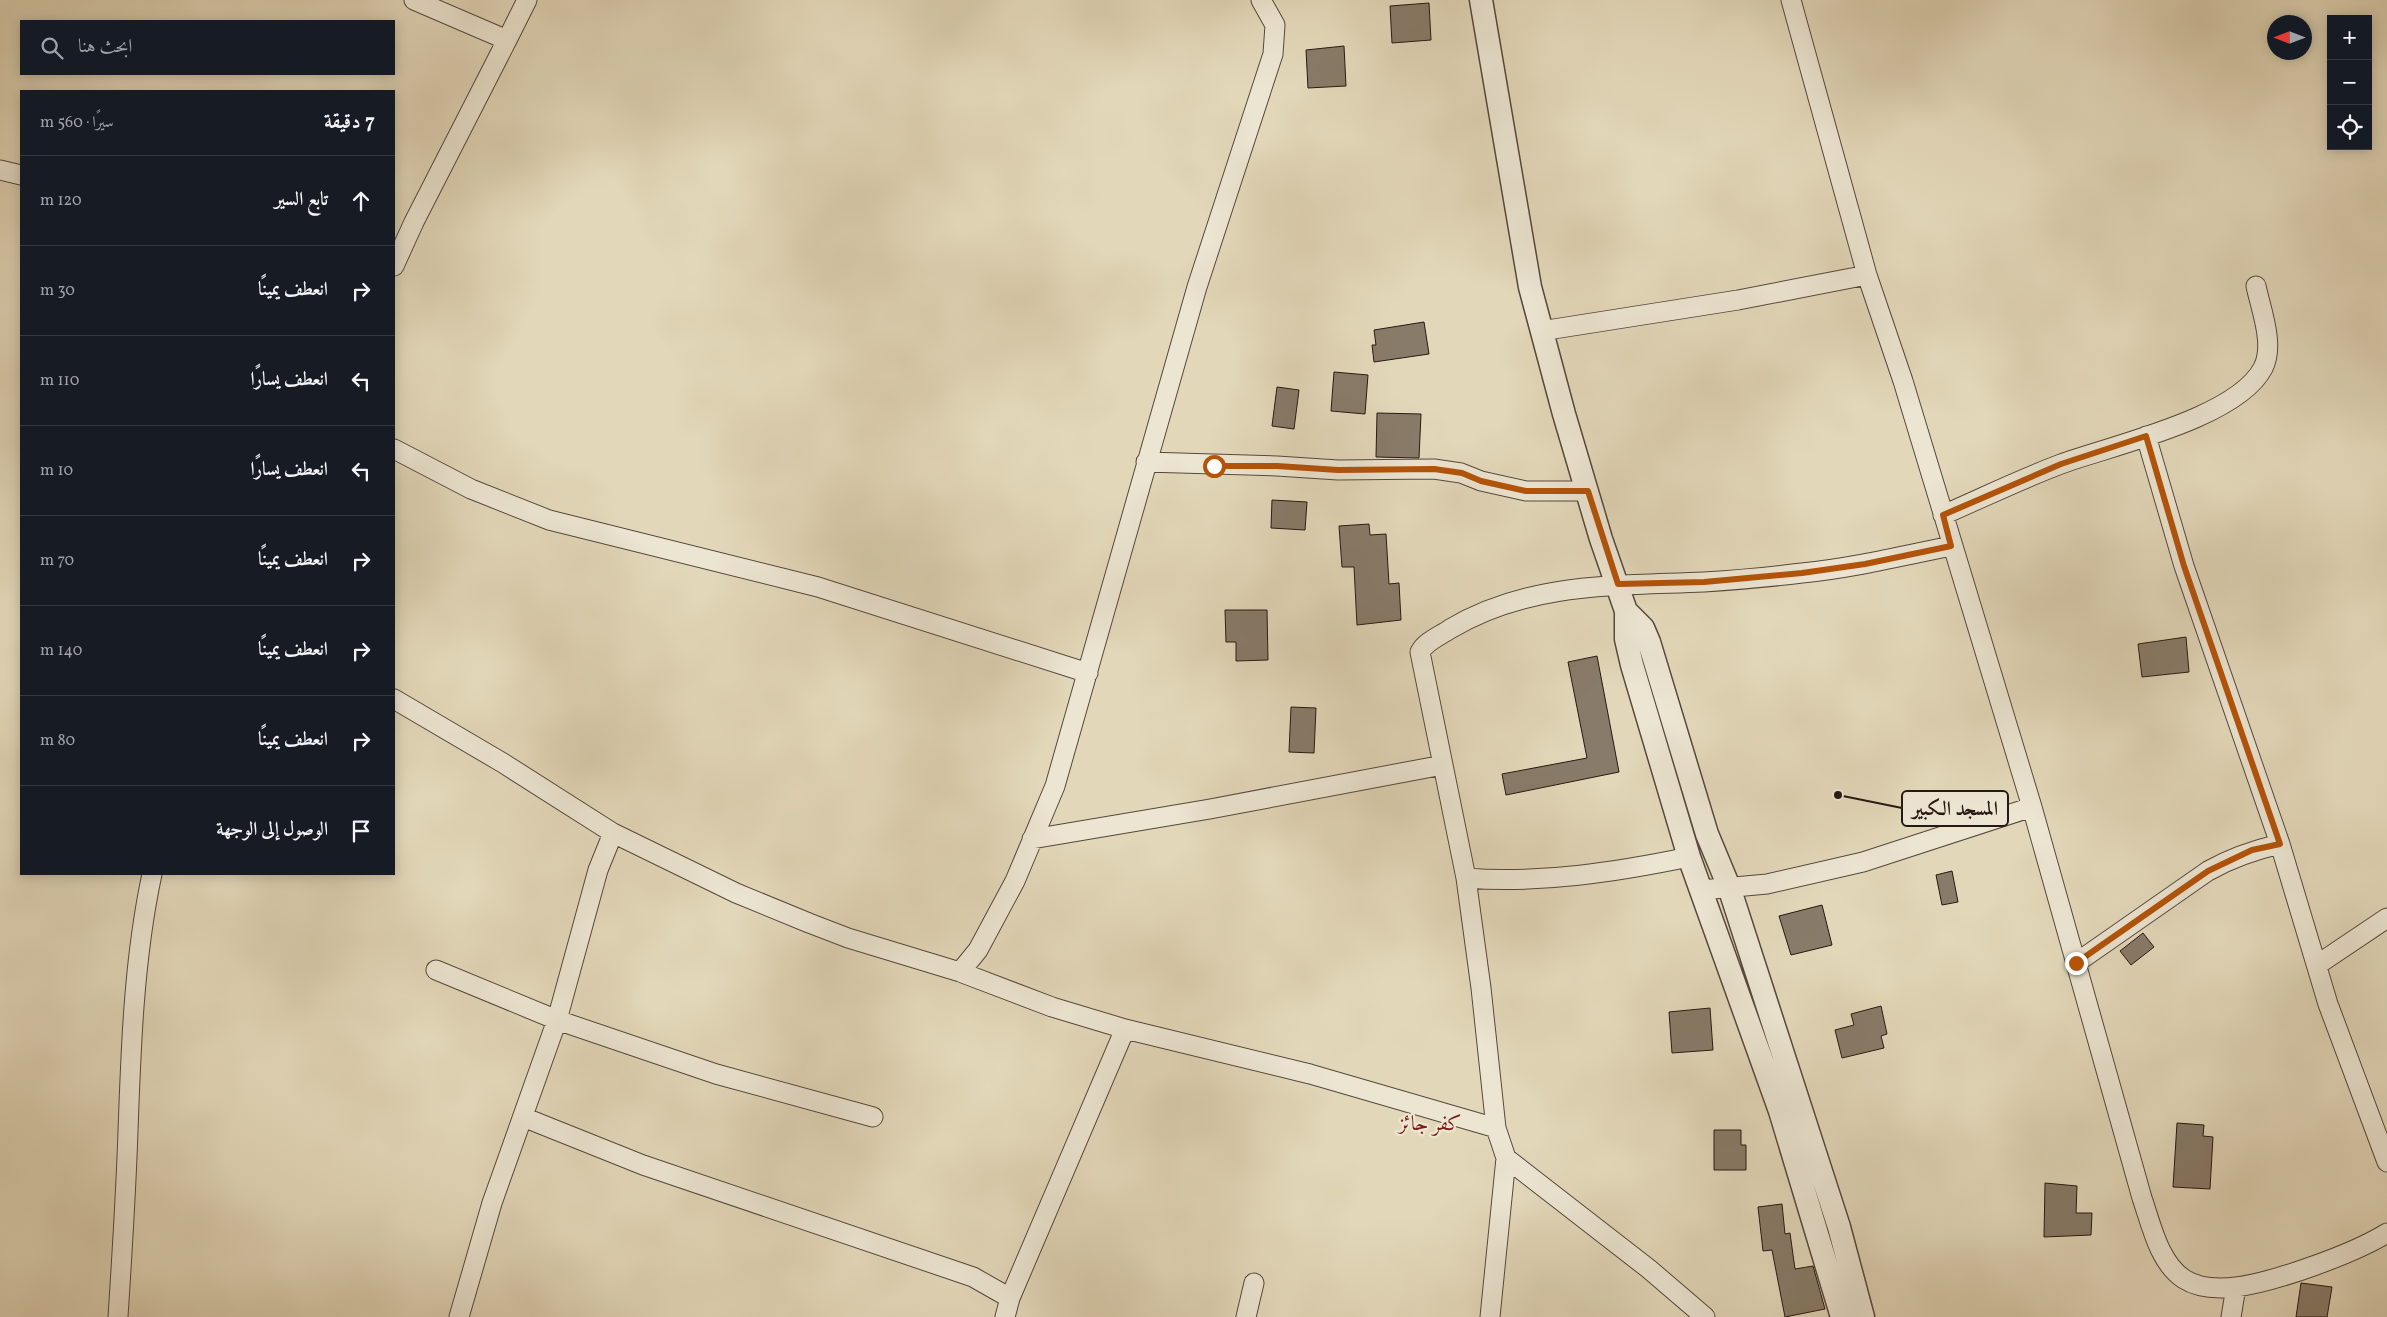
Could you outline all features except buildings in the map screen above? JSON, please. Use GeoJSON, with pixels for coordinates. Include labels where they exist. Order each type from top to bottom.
{"type":"FeatureCollection","features":[{"type":"Feature","properties":{"kind":"street"},"geometry":{"type":"LineString","coordinates":[[414,0],[507,40]]}},
{"type":"Feature","properties":{"kind":"street"},"geometry":{"type":"LineString","coordinates":[[395,264],[418,213],[527,0]]}},
{"type":"Feature","properties":{"kind":"street"},"geometry":{"type":"LineString","coordinates":[[960,972],[978,950],[1014,881],[1062,764],[1197,287],[1273,54],[1275,25],[1261,0]]}},
{"type":"Feature","properties":{"kind":"street"},"geometry":{"type":"LineString","coordinates":[[1481,0],[1528,278],[1541,331],[1588,491],[1626,611],[1626,639],[1632,665],[1689,857],[1780,1111],[1842,1317]]}},
{"type":"Feature","properties":{"kind":"street"},"geometry":{"type":"LineString","coordinates":[[1791,0],[1867,275],[1903,381],[1951,546],[2032,807],[2134,1172],[2165,1258],[2182,1278],[2196,1284],[2212,1288],[2236,1287],[2284,1275],[2339,1256],[2387,1233]]}},
{"type":"Feature","properties":{"kind":"street"},"geometry":{"type":"LineString","coordinates":[[0,170],[20,175]]}},
{"type":"Feature","properties":{"kind":"street"},"geometry":{"type":"LineString","coordinates":[[1541,331],[1738,300],[1867,275]]}},
{"type":"Feature","properties":{"kind":"street"},"geometry":{"type":"LineString","coordinates":[[1943,515],[2061,464],[2203,415],[2242,392],[2253,383],[2268,356],[2267,341],[2256,286]]}},
{"type":"Feature","properties":{"kind":"street"},"geometry":{"type":"LineString","coordinates":[[2146,436],[2184,566],[2280,844],[2328,1004],[2387,1162]]}},
{"type":"Feature","properties":{"kind":"street"},"geometry":{"type":"LineString","coordinates":[[395,450],[471,489],[549,520],[818,587],[1088,673]]}},
{"type":"Feature","properties":{"kind":"street"},"geometry":{"type":"LineString","coordinates":[[1146,462],[1338,470],[1434,469],[1462,473],[1481,481],[1526,491],[1588,491]]}},
{"type":"Feature","properties":{"kind":"street"},"geometry":{"type":"LineString","coordinates":[[1490,1317],[1506,1158],[1496,1128],[1481,988],[1466,878],[1420,652],[1422,648],[1456,626],[1496,606],[1533,595],[1618,584],[1704,582],[1802,573],[1865,564],[1951,546]]}},
{"type":"Feature","properties":{"kind":"street"},"geometry":{"type":"LineString","coordinates":[[1626,611],[1644,628],[1649,642],[1707,834],[1729,887],[1840,1227],[1863,1317]]}},
{"type":"Feature","properties":{"kind":"street"},"geometry":{"type":"LineString","coordinates":[[395,701],[503,763],[613,833],[736,893],[810,924],[848,938],[960,972],[1052,1007],[1125,1029],[1310,1074],[1496,1128]]}},
{"type":"Feature","properties":{"kind":"street"},"geometry":{"type":"LineString","coordinates":[[1032,839],[1210,809],[1443,765]]}},
{"type":"Feature","properties":{"kind":"street"},"geometry":{"type":"LineString","coordinates":[[1702,890],[1767,884],[1863,862],[2032,807]]}},
{"type":"Feature","properties":{"kind":"street"},"geometry":{"type":"LineString","coordinates":[[459,1317],[492,1203],[557,1020],[598,870],[613,833]]}},
{"type":"Feature","properties":{"kind":"street"},"geometry":{"type":"LineString","coordinates":[[2076,963],[2208,871],[2252,850],[2280,844]]}},
{"type":"Feature","properties":{"kind":"street"},"geometry":{"type":"LineString","coordinates":[[1466,878],[1492,880],[1544,878],[1651,865],[1689,857]]}},
{"type":"Feature","properties":{"kind":"street"},"geometry":{"type":"LineString","coordinates":[[118,1317],[125,1215],[132,1039],[143,914],[152,875]]}},
{"type":"Feature","properties":{"kind":"street"},"geometry":{"type":"LineString","coordinates":[[2317,965],[2387,918]]}},
{"type":"Feature","properties":{"kind":"street"},"geometry":{"type":"LineString","coordinates":[[436,970],[557,1020],[716,1074],[873,1117]]}},
{"type":"Feature","properties":{"kind":"street"},"geometry":{"type":"LineString","coordinates":[[1005,1317],[1010,1298],[1125,1029]]}},
{"type":"Feature","properties":{"kind":"street"},"geometry":{"type":"LineString","coordinates":[[523,1117],[642,1164],[973,1277],[1010,1298]]}},
{"type":"Feature","properties":{"kind":"street"},"geometry":{"type":"LineString","coordinates":[[1506,1158],[1649,1269],[1705,1317]]}},
{"type":"Feature","properties":{"kind":"street"},"geometry":{"type":"LineString","coordinates":[[1246,1317],[1254,1283]]}},
{"type":"Feature","properties":{"kind":"street"},"geometry":{"type":"LineString","coordinates":[[2231,1317],[2236,1287]]}},
{"type":"Feature","properties":{"kind":"place","name":"المسجد الكبير"},"geometry":{"type":"Point","coordinates":[1838,795]}},
{"type":"Feature","properties":{"kind":"district","name":"كفر جائز"},"geometry":{"type":"Point","coordinates":[1430,1124]}},
{"type":"Feature","properties":{"kind":"route"},"geometry":{"type":"LineString","coordinates":[[1214,466],[1277,466],[1338,470],[1434,469],[1462,473],[1481,481],[1526,491],[1588,491],[1618,584],[1704,582],[1802,573],[1865,564],[1951,546],[1943,515],[2061,464],[2146,436],[2166,510],[2184,566],[2251,766],[2280,844],[2252,850],[2208,871],[2076,963]]}}]}
